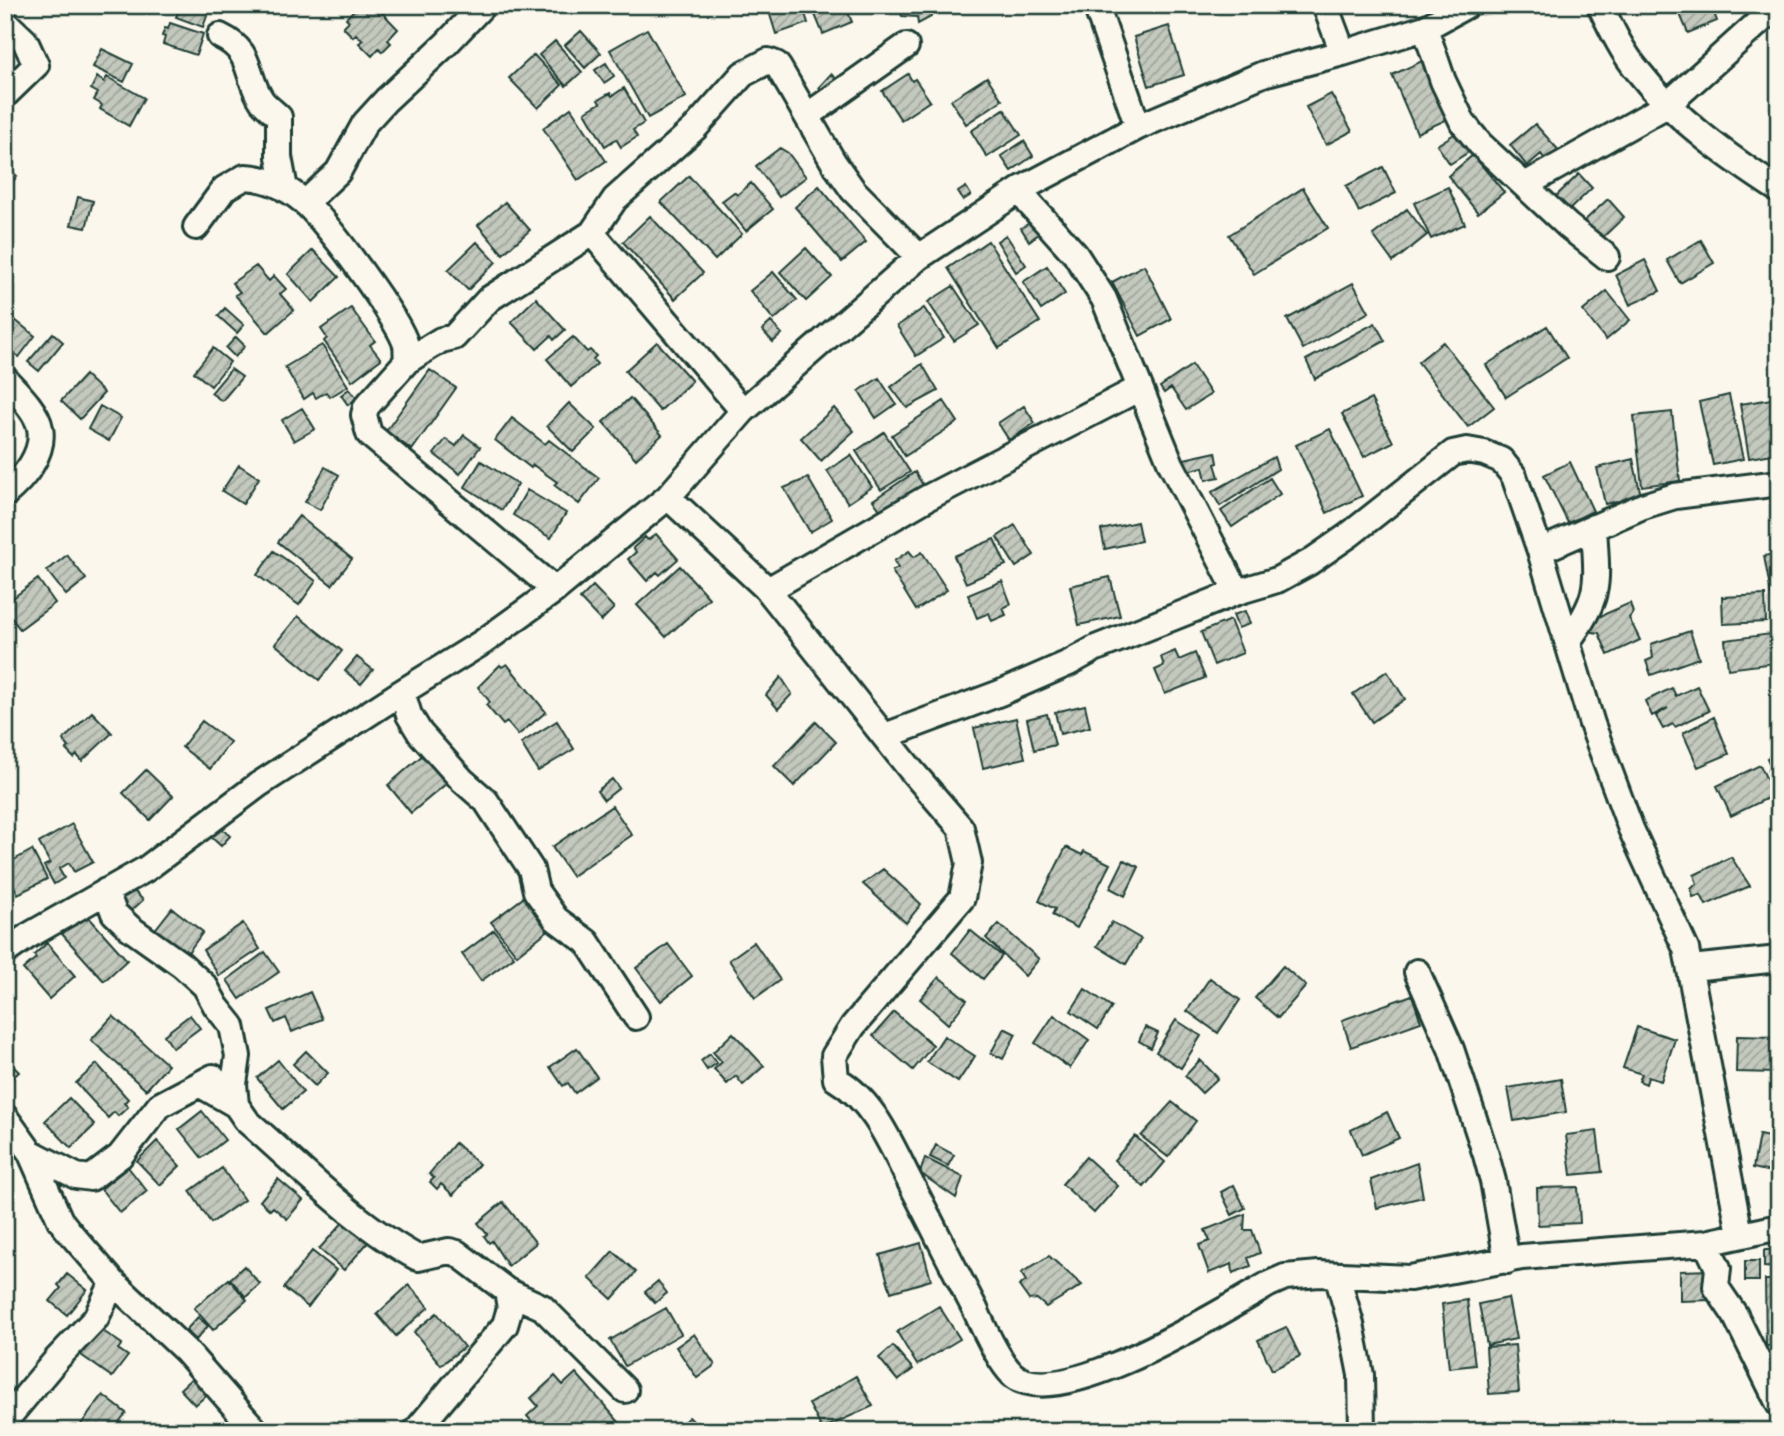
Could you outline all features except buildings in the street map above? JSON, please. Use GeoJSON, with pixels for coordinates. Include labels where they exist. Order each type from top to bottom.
{"type":"FeatureCollection","features":[{"type":"Feature","properties":{"kind":"street"},"geometry":{"type":"LineString","coordinates":[[295,196],[338,172],[365,123],[483,5]]}},
{"type":"Feature","properties":{"kind":"street"},"geometry":{"type":"LineString","coordinates":[[1096,5],[1138,127]]}},
{"type":"Feature","properties":{"kind":"street"},"geometry":{"type":"LineString","coordinates":[[1325,5],[1343,53]]}},
{"type":"Feature","properties":{"kind":"street"},"geometry":{"type":"LineString","coordinates":[[5,953],[28,936],[146,869],[258,785],[483,642],[555,590],[668,498],[743,411],[919,257],[1023,188],[1138,127],[1263,74],[1424,28],[1466,5]]}},
{"type":"Feature","properties":{"kind":"street"},"geometry":{"type":"LineString","coordinates":[[1600,5],[1636,70],[1667,105],[1753,173],[1779,190]]}},
{"type":"Feature","properties":{"kind":"street"},"geometry":{"type":"LineString","coordinates":[[1525,185],[1667,105],[1778,5]]}},
{"type":"Feature","properties":{"kind":"street"},"geometry":{"type":"LineString","coordinates":[[5,22],[25,41],[36,65],[5,95]]}},
{"type":"Feature","properties":{"kind":"street"},"geometry":{"type":"LineString","coordinates":[[1424,28],[1443,81],[1463,123],[1480,144],[1568,226],[1607,257]]}},
{"type":"Feature","properties":{"kind":"street"},"geometry":{"type":"LineString","coordinates":[[220,36],[242,51],[262,101],[279,117],[279,157],[295,196],[350,257],[397,326],[406,346],[407,361]]}},
{"type":"Feature","properties":{"kind":"street"},"geometry":{"type":"LineString","coordinates":[[807,116],[906,46]]}},
{"type":"Feature","properties":{"kind":"street"},"geometry":{"type":"LineString","coordinates":[[555,590],[369,434],[364,415],[366,407],[407,361],[442,340],[454,337],[489,299],[592,233],[615,199],[695,128],[743,74],[768,61],[776,64],[834,163],[853,190],[919,257]]}},
{"type":"Feature","properties":{"kind":"street"},"geometry":{"type":"LineString","coordinates":[[196,227],[224,189],[245,177],[258,178],[295,196]]}},
{"type":"Feature","properties":{"kind":"street"},"geometry":{"type":"LineString","coordinates":[[1023,188],[1029,203],[1075,254],[1104,299],[1171,464],[1237,592]]}},
{"type":"Feature","properties":{"kind":"street"},"geometry":{"type":"LineString","coordinates":[[592,233],[743,411]]}},
{"type":"Feature","properties":{"kind":"street"},"geometry":{"type":"LineString","coordinates":[[5,379],[29,408],[40,428],[39,444],[31,466],[17,485],[5,494]]}},
{"type":"Feature","properties":{"kind":"street"},"geometry":{"type":"LineString","coordinates":[[768,590],[928,498],[1140,388]]}},
{"type":"Feature","properties":{"kind":"street"},"geometry":{"type":"LineString","coordinates":[[885,736],[1000,693],[1097,648],[1237,592],[1277,580],[1310,562],[1349,535],[1453,453],[1467,450],[1501,460],[1514,476],[1540,551],[1592,724],[1631,830],[1678,928],[1691,968],[1740,1234]]}},
{"type":"Feature","properties":{"kind":"street"},"geometry":{"type":"LineString","coordinates":[[1540,551],[1643,506],[1675,496],[1779,483]]}},
{"type":"Feature","properties":{"kind":"street"},"geometry":{"type":"LineString","coordinates":[[668,498],[768,590],[961,828],[969,863],[962,898],[853,1026],[834,1056],[836,1080],[848,1086],[872,1111],[989,1338],[1012,1374],[1039,1384],[1083,1378],[1174,1339],[1286,1277],[1319,1273],[1409,1278],[1522,1257],[1706,1243],[1779,1227]]}},
{"type":"Feature","properties":{"kind":"street"},"geometry":{"type":"LineString","coordinates":[[1567,641],[1586,616],[1596,592],[1594,527]]}},
{"type":"Feature","properties":{"kind":"street"},"geometry":{"type":"LineString","coordinates":[[402,692],[420,733],[462,780],[486,801],[531,869],[536,891],[555,919],[587,943],[636,1017]]}},
{"type":"Feature","properties":{"kind":"street"},"geometry":{"type":"LineString","coordinates":[[106,891],[114,913],[205,986],[232,1026],[238,1056],[234,1084],[236,1105]]}},
{"type":"Feature","properties":{"kind":"street"},"geometry":{"type":"LineString","coordinates":[[1691,968],[1779,959]]}},
{"type":"Feature","properties":{"kind":"street"},"geometry":{"type":"LineString","coordinates":[[1417,972],[1451,1049],[1486,1155],[1507,1261]]}},
{"type":"Feature","properties":{"kind":"street"},"geometry":{"type":"LineString","coordinates":[[30,1152],[76,1176],[91,1178],[120,1156],[160,1105],[201,1085],[238,1056]]}},
{"type":"Feature","properties":{"kind":"street"},"geometry":{"type":"LineString","coordinates":[[201,1085],[236,1105],[247,1121],[349,1210],[405,1251],[418,1258],[449,1251],[457,1253],[507,1291],[542,1307],[625,1390]]}},
{"type":"Feature","properties":{"kind":"street"},"geometry":{"type":"LineString","coordinates":[[5,1116],[30,1152],[60,1220],[113,1282],[186,1351],[256,1431]]}},
{"type":"Feature","properties":{"kind":"street"},"geometry":{"type":"LineString","coordinates":[[1706,1243],[1718,1268],[1716,1287],[1735,1315],[1779,1404]]}},
{"type":"Feature","properties":{"kind":"street"},"geometry":{"type":"LineString","coordinates":[[1337,1275],[1351,1324],[1361,1375],[1362,1431]]}},
{"type":"Feature","properties":{"kind":"street"},"geometry":{"type":"LineString","coordinates":[[5,1421],[56,1360],[96,1318],[113,1282]]}},
{"type":"Feature","properties":{"kind":"street"},"geometry":{"type":"LineString","coordinates":[[416,1431],[505,1325],[510,1308],[507,1291]]}}]}
